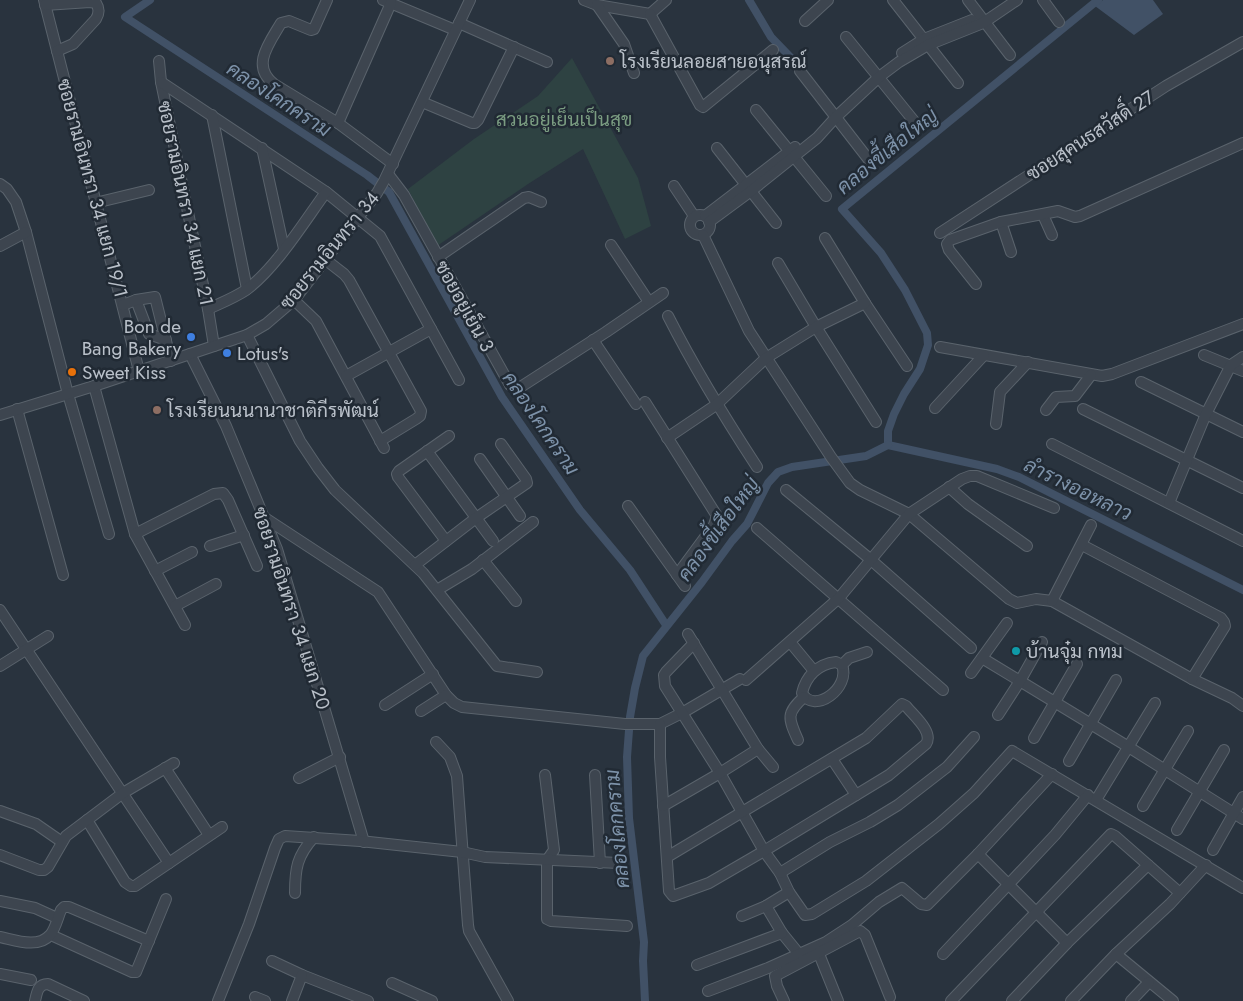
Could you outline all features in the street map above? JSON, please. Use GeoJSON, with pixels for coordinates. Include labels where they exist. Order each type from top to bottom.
{"type":"FeatureCollection","features":[{"type":"Feature","properties":{"kind":"street","name":"ซอยอยู่เย็น 3"},"geometry":{"type":"LineString","coordinates":[[327,0],[314,29],[311,30],[289,21],[281,22],[265,52],[262,66],[267,78],[338,123],[388,173],[404,195],[510,385],[514,388],[519,388],[662,293]]}},
{"type":"Feature","properties":{"kind":"street","name":"ซอยรามอินทรา 34"},"geometry":{"type":"LineString","coordinates":[[0,415],[247,335],[266,324],[294,300],[377,193],[470,0]]}},
{"type":"Feature","properties":{"kind":"street"},"geometry":{"type":"LineString","coordinates":[[584,0],[650,14]]}},
{"type":"Feature","properties":{"kind":"street"},"geometry":{"type":"LineString","coordinates":[[650,14],[666,0]]}},
{"type":"Feature","properties":{"kind":"street"},"geometry":{"type":"LineString","coordinates":[[804,21],[828,0]]}},
{"type":"Feature","properties":{"kind":"street"},"geometry":{"type":"LineString","coordinates":[[893,0],[958,83]]}},
{"type":"Feature","properties":{"kind":"street"},"geometry":{"type":"LineString","coordinates":[[968,0],[1010,55]]}},
{"type":"Feature","properties":{"kind":"street"},"geometry":{"type":"LineString","coordinates":[[982,19],[1005,0]]}},
{"type":"Feature","properties":{"kind":"street"},"geometry":{"type":"LineString","coordinates":[[707,219],[791,154],[896,56],[982,19],[1018,0]]}},
{"type":"Feature","properties":{"kind":"street"},"geometry":{"type":"LineString","coordinates":[[1043,0],[1059,22]]}},
{"type":"Feature","properties":{"kind":"street"},"geometry":{"type":"LineString","coordinates":[[45,3],[90,2],[96,3],[98,6],[96,20],[73,44],[57,51]]}},
{"type":"Feature","properties":{"kind":"street"},"geometry":{"type":"LineString","coordinates":[[338,123],[387,2],[514,47],[548,62]]}},
{"type":"Feature","properties":{"kind":"street","name":"ซอยรามอินทรา 34 แยก 19/1"},"geometry":{"type":"LineString","coordinates":[[45,3],[139,371]]}},
{"type":"Feature","properties":{"kind":"street"},"geometry":{"type":"LineString","coordinates":[[597,4],[624,44],[634,73]]}},
{"type":"Feature","properties":{"kind":"street"},"geometry":{"type":"LineString","coordinates":[[650,14],[700,105],[703,107],[773,50]]}},
{"type":"Feature","properties":{"kind":"street"},"geometry":{"type":"LineString","coordinates":[[846,37],[918,126]]}},
{"type":"Feature","properties":{"kind":"street","name":"ซอยสุคนธสวัสดิ์ 27"},"geometry":{"type":"LineString","coordinates":[[940,233],[1166,86],[1243,42]]}},
{"type":"Feature","properties":{"kind":"street"},"geometry":{"type":"LineString","coordinates":[[422,102],[475,123],[514,47]]}},
{"type":"Feature","properties":{"kind":"street","name":"ซอยรามอินทรา 34 แยก 21"},"geometry":{"type":"LineString","coordinates":[[159,61],[161,82],[214,346]]}},
{"type":"Feature","properties":{"kind":"street"},"geometry":{"type":"LineString","coordinates":[[800,72],[869,160]]}},
{"type":"Feature","properties":{"kind":"street"},"geometry":{"type":"LineString","coordinates":[[161,82],[326,192],[358,216],[380,236],[459,380]]}},
{"type":"Feature","properties":{"kind":"street"},"geometry":{"type":"LineString","coordinates":[[756,110],[826,196]]}},
{"type":"Feature","properties":{"kind":"street"},"geometry":{"type":"LineString","coordinates":[[212,115],[247,289]]}},
{"type":"Feature","properties":{"kind":"street"},"geometry":{"type":"LineString","coordinates":[[976,284],[949,250],[948,242],[950,240],[1001,222],[1058,211],[1080,216],[1243,143]]}},
{"type":"Feature","properties":{"kind":"street"},"geometry":{"type":"LineString","coordinates":[[262,148],[284,249]]}},
{"type":"Feature","properties":{"kind":"street"},"geometry":{"type":"LineString","coordinates":[[717,148],[776,223]]}},
{"type":"Feature","properties":{"kind":"street"},"geometry":{"type":"LineString","coordinates":[[0,184],[7,189],[16,202],[26,232],[68,394],[109,534]]}},
{"type":"Feature","properties":{"kind":"street"},"geometry":{"type":"LineString","coordinates":[[674,186],[694,216]]}},
{"type":"Feature","properties":{"kind":"street"},"geometry":{"type":"LineString","coordinates":[[96,203],[149,190]]}},
{"type":"Feature","properties":{"kind":"street"},"geometry":{"type":"LineString","coordinates":[[208,309],[229,300],[247,289],[268,269],[326,192]]}},
{"type":"Feature","properties":{"kind":"street"},"geometry":{"type":"LineString","coordinates":[[438,257],[524,198],[529,197],[540,202]]}},
{"type":"Feature","properties":{"kind":"street"},"geometry":{"type":"LineString","coordinates":[[700,215],[707,219],[709,230],[703,235],[698,235],[690,229],[689,225],[694,216],[700,215]]}},
{"type":"Feature","properties":{"kind":"street"},"geometry":{"type":"LineString","coordinates":[[1043,215],[1052,235]]}},
{"type":"Feature","properties":{"kind":"street"},"geometry":{"type":"LineString","coordinates":[[1001,222],[1011,252]]}},
{"type":"Feature","properties":{"kind":"street"},"geometry":{"type":"LineString","coordinates":[[0,246],[26,232]]}},
{"type":"Feature","properties":{"kind":"street"},"geometry":{"type":"LineString","coordinates":[[703,235],[749,331],[838,468],[850,482],[860,490],[909,514],[1009,599],[1017,602],[1036,599],[1052,601],[1192,679],[1232,698],[1243,706]]}},
{"type":"Feature","properties":{"kind":"street"},"geometry":{"type":"LineString","coordinates":[[825,238],[907,366]]}},
{"type":"Feature","properties":{"kind":"street"},"geometry":{"type":"LineString","coordinates":[[611,245],[649,302]]}},
{"type":"Feature","properties":{"kind":"street"},"geometry":{"type":"LineString","coordinates":[[294,300],[316,322],[382,444],[420,416],[421,411],[349,280],[326,260]]}},
{"type":"Feature","properties":{"kind":"street"},"geometry":{"type":"LineString","coordinates":[[778,263],[876,422]]}},
{"type":"Feature","properties":{"kind":"street"},"geometry":{"type":"LineString","coordinates":[[123,305],[136,300],[155,297],[171,361]]}},
{"type":"Feature","properties":{"kind":"street"},"geometry":{"type":"LineString","coordinates":[[136,300],[149,334],[166,340]]}},
{"type":"Feature","properties":{"kind":"street"},"geometry":{"type":"LineString","coordinates":[[667,438],[716,405],[766,358],[816,327],[865,303]]}},
{"type":"Feature","properties":{"kind":"street"},"geometry":{"type":"LineString","coordinates":[[668,316],[716,405],[757,467]]}},
{"type":"Feature","properties":{"kind":"street"},"geometry":{"type":"LineString","coordinates":[[940,348],[1102,376],[1112,374],[1243,324]]}},
{"type":"Feature","properties":{"kind":"street"},"geometry":{"type":"LineString","coordinates":[[346,376],[431,329]]}},
{"type":"Feature","properties":{"kind":"street"},"geometry":{"type":"LineString","coordinates":[[247,335],[300,441],[335,490],[415,565],[497,666],[537,672]]}},
{"type":"Feature","properties":{"kind":"street"},"geometry":{"type":"LineString","coordinates":[[593,340],[667,438],[717,516],[714,525],[677,576]]}},
{"type":"Feature","properties":{"kind":"street","name":"ซอยรามอินทรา 34 แยก 20"},"geometry":{"type":"LineString","coordinates":[[190,354],[226,426],[277,550],[364,842]]}},
{"type":"Feature","properties":{"kind":"street"},"geometry":{"type":"LineString","coordinates":[[935,408],[984,355]]}},
{"type":"Feature","properties":{"kind":"street"},"geometry":{"type":"LineString","coordinates":[[1204,355],[1243,371]]}},
{"type":"Feature","properties":{"kind":"street"},"geometry":{"type":"LineString","coordinates":[[1169,503],[1206,414],[1231,365],[1243,357]]}},
{"type":"Feature","properties":{"kind":"street"},"geometry":{"type":"LineString","coordinates":[[996,424],[1000,392],[1028,362]]}},
{"type":"Feature","properties":{"kind":"street"},"geometry":{"type":"LineString","coordinates":[[1046,410],[1056,397],[1075,396],[1091,375]]}},
{"type":"Feature","properties":{"kind":"street"},"geometry":{"type":"LineString","coordinates":[[1141,382],[1243,432]]}},
{"type":"Feature","properties":{"kind":"street"},"geometry":{"type":"LineString","coordinates":[[94,386],[135,534],[185,625]]}},
{"type":"Feature","properties":{"kind":"street"},"geometry":{"type":"LineString","coordinates":[[1083,409],[1243,488]]}},
{"type":"Feature","properties":{"kind":"street"},"geometry":{"type":"LineString","coordinates":[[17,410],[63,575]]}},
{"type":"Feature","properties":{"kind":"street"},"geometry":{"type":"LineString","coordinates":[[446,541],[398,477],[398,474],[450,436]]}},
{"type":"Feature","properties":{"kind":"street"},"geometry":{"type":"LineString","coordinates":[[415,565],[476,518],[526,483],[527,480],[501,444]]}},
{"type":"Feature","properties":{"kind":"street"},"geometry":{"type":"LineString","coordinates":[[1052,444],[1243,540]]}},
{"type":"Feature","properties":{"kind":"street"},"geometry":{"type":"LineString","coordinates":[[427,451],[493,541]]}},
{"type":"Feature","properties":{"kind":"street"},"geometry":{"type":"LineString","coordinates":[[480,459],[520,516]]}},
{"type":"Feature","properties":{"kind":"street"},"geometry":{"type":"LineString","coordinates":[[265,518],[378,592],[446,695],[454,703],[462,707],[629,723],[660,724],[682,713],[722,688],[743,680],[790,642],[839,598],[909,514],[966,477],[977,476],[1054,508]]}},
{"type":"Feature","properties":{"kind":"street"},"geometry":{"type":"LineString","coordinates":[[950,487],[968,504],[1026,546]]}},
{"type":"Feature","properties":{"kind":"street"},"geometry":{"type":"LineString","coordinates":[[786,490],[971,648]]}},
{"type":"Feature","properties":{"kind":"street"},"geometry":{"type":"LineString","coordinates":[[135,534],[219,493],[223,493],[228,500],[257,566]]}},
{"type":"Feature","properties":{"kind":"street"},"geometry":{"type":"LineString","coordinates":[[628,506],[685,586]]}},
{"type":"Feature","properties":{"kind":"street"},"geometry":{"type":"LineString","coordinates":[[437,590],[472,568],[533,522]]}},
{"type":"Feature","properties":{"kind":"street"},"geometry":{"type":"LineString","coordinates":[[1052,601],[1082,546],[1091,525]]}},
{"type":"Feature","properties":{"kind":"street"},"geometry":{"type":"LineString","coordinates":[[757,528],[944,690]]}},
{"type":"Feature","properties":{"kind":"street"},"geometry":{"type":"LineString","coordinates":[[210,546],[244,535]]}},
{"type":"Feature","properties":{"kind":"street"},"geometry":{"type":"LineString","coordinates":[[1082,546],[1221,618],[1225,626],[1192,679]]}},
{"type":"Feature","properties":{"kind":"street"},"geometry":{"type":"LineString","coordinates":[[155,572],[192,552]]}},
{"type":"Feature","properties":{"kind":"street"},"geometry":{"type":"LineString","coordinates":[[483,560],[516,601]]}},
{"type":"Feature","properties":{"kind":"street"},"geometry":{"type":"LineString","coordinates":[[175,606],[216,584]]}},
{"type":"Feature","properties":{"kind":"street"},"geometry":{"type":"LineString","coordinates":[[0,610],[169,863]]}},
{"type":"Feature","properties":{"kind":"street"},"geometry":{"type":"LineString","coordinates":[[970,673],[1007,623]]}},
{"type":"Feature","properties":{"kind":"street"},"geometry":{"type":"LineString","coordinates":[[688,634],[758,748],[773,767]]}},
{"type":"Feature","properties":{"kind":"street"},"geometry":{"type":"LineString","coordinates":[[1,662],[27,650],[48,636]]}},
{"type":"Feature","properties":{"kind":"street"},"geometry":{"type":"LineString","coordinates":[[790,642],[814,671]]}},
{"type":"Feature","properties":{"kind":"street"},"geometry":{"type":"LineString","coordinates":[[998,715],[1042,642]]}},
{"type":"Feature","properties":{"kind":"street"},"geometry":{"type":"LineString","coordinates":[[694,643],[669,667],[664,675],[665,686],[720,773],[741,813],[780,873],[802,914],[807,916],[866,881],[939,824],[974,792],[1009,752],[1014,752],[1092,797],[1243,888]]}},
{"type":"Feature","properties":{"kind":"street"},"geometry":{"type":"LineString","coordinates":[[842,665],[849,658],[867,652]]}},
{"type":"Feature","properties":{"kind":"street"},"geometry":{"type":"LineString","coordinates":[[982,658],[1243,819]]}},
{"type":"Feature","properties":{"kind":"street"},"geometry":{"type":"LineString","coordinates":[[836,662],[842,665],[844,671],[843,680],[833,693],[816,702],[804,697],[802,693],[804,686],[814,671],[828,663],[836,662]]}},
{"type":"Feature","properties":{"kind":"street"},"geometry":{"type":"LineString","coordinates":[[1034,738],[1078,664]]}},
{"type":"Feature","properties":{"kind":"street"},"geometry":{"type":"LineString","coordinates":[[385,705],[433,674]]}},
{"type":"Feature","properties":{"kind":"street"},"geometry":{"type":"LineString","coordinates":[[1069,761],[1116,680]]}},
{"type":"Feature","properties":{"kind":"street"},"geometry":{"type":"LineString","coordinates":[[421,711],[446,695]]}},
{"type":"Feature","properties":{"kind":"street"},"geometry":{"type":"LineString","coordinates":[[798,740],[791,725],[790,716],[791,710],[804,697]]}},
{"type":"Feature","properties":{"kind":"street"},"geometry":{"type":"LineString","coordinates":[[943,954],[1092,797],[1155,703]]}},
{"type":"Feature","properties":{"kind":"street"},"geometry":{"type":"LineString","coordinates":[[660,724],[663,806],[669,891],[672,896],[709,883],[889,775],[926,744],[929,739],[927,732],[906,706],[902,704],[866,738],[667,857]]}},
{"type":"Feature","properties":{"kind":"street"},"geometry":{"type":"LineString","coordinates":[[1143,806],[1188,731]]}},
{"type":"Feature","properties":{"kind":"street"},"geometry":{"type":"LineString","coordinates":[[780,873],[830,842],[870,822],[898,805],[947,768],[974,737]]}},
{"type":"Feature","properties":{"kind":"street"},"geometry":{"type":"LineString","coordinates":[[436,742],[450,757],[456,771],[469,931],[508,1001]]}},
{"type":"Feature","properties":{"kind":"street"},"geometry":{"type":"LineString","coordinates":[[663,806],[720,773],[758,748]]}},
{"type":"Feature","properties":{"kind":"street"},"geometry":{"type":"LineString","coordinates":[[1177,830],[1224,750]]}},
{"type":"Feature","properties":{"kind":"street"},"geometry":{"type":"LineString","coordinates":[[299,778],[340,758]]}},
{"type":"Feature","properties":{"kind":"street"},"geometry":{"type":"LineString","coordinates":[[832,759],[856,795]]}},
{"type":"Feature","properties":{"kind":"street"},"geometry":{"type":"LineString","coordinates":[[0,855],[39,870],[44,870],[48,867],[66,836],[123,793],[170,766],[209,835]]}},
{"type":"Feature","properties":{"kind":"street"},"geometry":{"type":"LineString","coordinates":[[708,991],[826,942],[852,925],[879,902],[902,888],[924,906],[927,905],[978,854],[1052,774]]}},
{"type":"Feature","properties":{"kind":"street"},"geometry":{"type":"LineString","coordinates":[[545,775],[554,850],[547,860],[546,914],[548,920],[627,926]]}},
{"type":"Feature","properties":{"kind":"street"},"geometry":{"type":"LineString","coordinates":[[595,775],[600,862]]}},
{"type":"Feature","properties":{"kind":"street"},"geometry":{"type":"LineString","coordinates":[[1213,850],[1243,798]]}},
{"type":"Feature","properties":{"kind":"street"},"geometry":{"type":"LineString","coordinates":[[0,811],[36,824],[62,842]]}},
{"type":"Feature","properties":{"kind":"street"},"geometry":{"type":"LineString","coordinates":[[87,820],[125,882],[130,886],[135,886],[222,827]]}},
{"type":"Feature","properties":{"kind":"street"},"geometry":{"type":"LineString","coordinates":[[951,1001],[1111,834],[1180,892]]}},
{"type":"Feature","properties":{"kind":"street"},"geometry":{"type":"LineString","coordinates":[[218,1001],[279,839],[285,836],[314,837],[462,852],[485,857],[619,863]]}},
{"type":"Feature","properties":{"kind":"street"},"geometry":{"type":"LineString","coordinates":[[295,893],[295,872],[298,861],[314,837]]}},
{"type":"Feature","properties":{"kind":"street"},"geometry":{"type":"LineString","coordinates":[[978,854],[1067,943]]}},
{"type":"Feature","properties":{"kind":"street"},"geometry":{"type":"LineString","coordinates":[[1012,1001],[1067,943],[1148,865]]}},
{"type":"Feature","properties":{"kind":"street"},"geometry":{"type":"LineString","coordinates":[[1071,1001],[1206,865]]}},
{"type":"Feature","properties":{"kind":"street"},"geometry":{"type":"LineString","coordinates":[[742,916],[766,906],[789,892]]}},
{"type":"Feature","properties":{"kind":"street"},"geometry":{"type":"LineString","coordinates":[[51,935],[132,972],[136,972],[139,969],[166,899]]}},
{"type":"Feature","properties":{"kind":"street"},"geometry":{"type":"LineString","coordinates":[[0,901],[35,908],[57,918]]}},
{"type":"Feature","properties":{"kind":"street"},"geometry":{"type":"LineString","coordinates":[[766,906],[782,933],[799,954]]}},
{"type":"Feature","properties":{"kind":"street"},"geometry":{"type":"LineString","coordinates":[[0,937],[31,943],[39,942],[51,935],[61,910],[64,907],[69,907],[149,941]]}},
{"type":"Feature","properties":{"kind":"street"},"geometry":{"type":"LineString","coordinates":[[784,1001],[775,981],[775,976],[858,932],[863,932],[866,935],[890,997]]}},
{"type":"Feature","properties":{"kind":"street"},"geometry":{"type":"LineString","coordinates":[[697,965],[782,933]]}},
{"type":"Feature","properties":{"kind":"street"},"geometry":{"type":"LineString","coordinates":[[819,954],[838,1001]]}},
{"type":"Feature","properties":{"kind":"street"},"geometry":{"type":"LineString","coordinates":[[1116,954],[1173,1001]]}},
{"type":"Feature","properties":{"kind":"street"},"geometry":{"type":"LineString","coordinates":[[272,961],[368,1001]]}},
{"type":"Feature","properties":{"kind":"street"},"geometry":{"type":"LineString","coordinates":[[0,974],[31,980]]}},
{"type":"Feature","properties":{"kind":"street"},"geometry":{"type":"LineString","coordinates":[[292,1001],[302,975]]}},
{"type":"Feature","properties":{"kind":"street"},"geometry":{"type":"LineString","coordinates":[[1131,1001],[1150,982]]}},
{"type":"Feature","properties":{"kind":"street"},"geometry":{"type":"LineString","coordinates":[[35,1001],[39,987],[43,984],[48,984],[84,1001]]}},
{"type":"Feature","properties":{"kind":"street"},"geometry":{"type":"LineString","coordinates":[[392,984],[432,1001]]}},
{"type":"Feature","properties":{"kind":"street"},"geometry":{"type":"LineString","coordinates":[[255,996],[265,1001]]}},
{"type":"Feature","properties":{"kind":"green space","name":"สวนอยู่เย็นเป็นสุข"},"geometry":{"type":"Polygon","coordinates":[[[572,58],[638,178],[651,226],[625,239],[583,149],[437,246],[408,189],[474,139],[538,96],[572,58]]]}},
{"type":"Feature","properties":{"kind":"water"},"geometry":{"type":"Polygon","coordinates":[[[1103,0],[1153,0],[1163,14],[1134,35],[1095,6],[1103,0]]]}},
{"type":"Feature","properties":{"kind":"waterway","name":"คลองโคกคราม"},"geometry":{"type":"LineString","coordinates":[[150,0],[125,17],[367,175],[389,192],[502,397],[580,510],[630,570],[666,625]]}},
{"type":"Feature","properties":{"kind":"waterway"},"geometry":{"type":"LineString","coordinates":[[749,0],[771,37],[797,64]]}},
{"type":"Feature","properties":{"kind":"waterway","name":"คลองขี้เสือใหญ่"},"geometry":{"type":"LineString","coordinates":[[888,445],[888,431],[894,414],[920,369],[928,345],[927,333],[905,290],[881,253],[842,209],[1098,0]]}},
{"type":"Feature","properties":{"kind":"waterway","name":"ลำรางออหลาว"},"geometry":{"type":"LineString","coordinates":[[888,445],[997,469],[1019,477],[1243,590]]}},
{"type":"Feature","properties":{"kind":"waterway","name":"คลองโคกคราม"},"geometry":{"type":"LineString","coordinates":[[645,1001],[644,942],[629,818],[627,757],[630,717],[643,656],[747,524],[768,483],[778,472],[792,467],[866,456],[888,445]]}},
{"type":"Feature","properties":{"kind":"place","name":"โรงเรียนลอยสายอนุสรณ์"},"geometry":{"type":"Point","coordinates":[610,61]}},
{"type":"Feature","properties":{"kind":"place","name":"Bon de Bang Bakery"},"geometry":{"type":"Point","coordinates":[191,337]}},
{"type":"Feature","properties":{"kind":"place","name":"Lotus's"},"geometry":{"type":"Point","coordinates":[227,353]}},
{"type":"Feature","properties":{"kind":"place","name":"Sweet Kiss"},"geometry":{"type":"Point","coordinates":[72,372]}},
{"type":"Feature","properties":{"kind":"place","name":"โรงเรียนนนานาชาติกีรพัฒน์"},"geometry":{"type":"Point","coordinates":[157,410]}},
{"type":"Feature","properties":{"kind":"place","name":"บ้านจุ๋ม กทม"},"geometry":{"type":"Point","coordinates":[1016,651]}}]}
